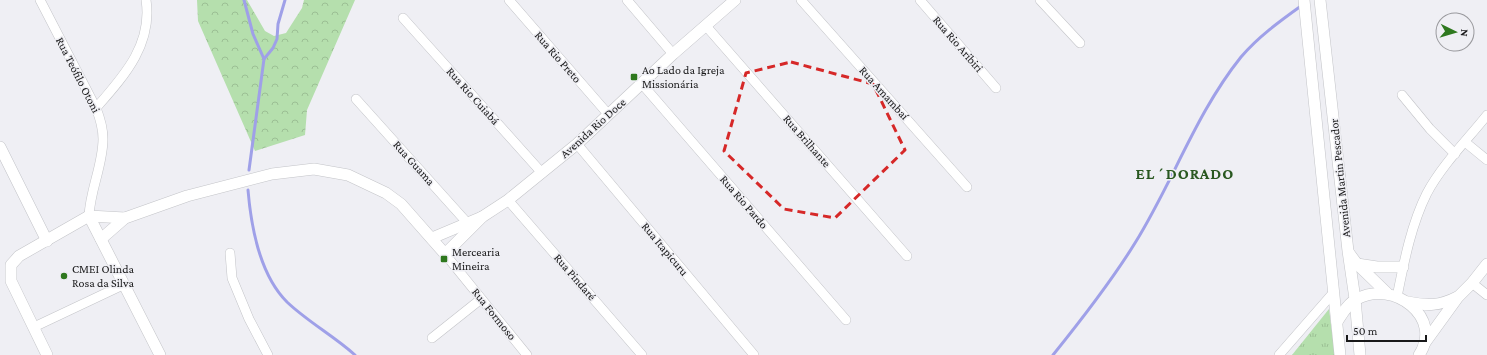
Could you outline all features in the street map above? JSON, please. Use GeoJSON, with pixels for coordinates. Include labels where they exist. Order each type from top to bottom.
{"type":"FeatureCollection","features":[{"type":"Feature","properties":{"kind":"street","name":"Rua Teófilo Otoni"},"geometry":{"type":"LineString","coordinates":[[40,0],[96,108],[102,124],[103,144],[91,197],[89,216]]}},
{"type":"Feature","properties":{"kind":"street"},"geometry":{"type":"LineString","coordinates":[[96,108],[130,69],[137,56],[147,24],[146,0]]}},
{"type":"Feature","properties":{"kind":"street","name":"Rua Rio Preto"},"geometry":{"type":"LineString","coordinates":[[509,0],[608,114]]}},
{"type":"Feature","properties":{"kind":"street"},"geometry":{"type":"LineString","coordinates":[[627,0],[673,54]]}},
{"type":"Feature","properties":{"kind":"street","name":"Avenida Rio Doce"},"geometry":{"type":"LineString","coordinates":[[432,238],[469,225],[508,200],[577,144],[673,54],[735,0]]}},
{"type":"Feature","properties":{"kind":"street","name":"Rua Amambaí"},"geometry":{"type":"LineString","coordinates":[[801,0],[967,187]]}},
{"type":"Feature","properties":{"kind":"street","name":"Rua Rio Aribiri"},"geometry":{"type":"LineString","coordinates":[[920,0],[996,88]]}},
{"type":"Feature","properties":{"kind":"street"},"geometry":{"type":"LineString","coordinates":[[1040,0],[1080,43]]}},
{"type":"Feature","properties":{"kind":"street","name":"Avenida Martin Pescador"},"geometry":{"type":"LineString","coordinates":[[1304,0],[1336,322],[1341,354]]}},
{"type":"Feature","properties":{"kind":"street","name":"Avenida Martin Pescador"},"geometry":{"type":"LineString","coordinates":[[1320,0],[1360,355]]}},
{"type":"Feature","properties":{"kind":"street","name":"Rua Rio Cuiabá"},"geometry":{"type":"LineString","coordinates":[[403,18],[542,173]]}},
{"type":"Feature","properties":{"kind":"street","name":"Rua Brilhante"},"geometry":{"type":"LineString","coordinates":[[706,26],[907,256]]}},
{"type":"Feature","properties":{"kind":"street","name":"Rua Rio Pardo"},"geometry":{"type":"LineString","coordinates":[[642,84],[846,320]]}},
{"type":"Feature","properties":{"kind":"street"},"geometry":{"type":"LineString","coordinates":[[1402,95],[1430,129],[1455,154]]}},
{"type":"Feature","properties":{"kind":"street","name":"Rua Guama"},"geometry":{"type":"LineString","coordinates":[[356,99],[469,225]]}},
{"type":"Feature","properties":{"kind":"street"},"geometry":{"type":"LineString","coordinates":[[1392,295],[1403,267],[1424,199],[1432,184],[1487,115]]}},
{"type":"Feature","properties":{"kind":"street"},"geometry":{"type":"LineString","coordinates":[[1465,142],[1487,160]]}},
{"type":"Feature","properties":{"kind":"street","name":"Rua Itapicuru"},"geometry":{"type":"LineString","coordinates":[[577,144],[754,355]]}},
{"type":"Feature","properties":{"kind":"street"},"geometry":{"type":"LineString","coordinates":[[0,147],[47,241]]}},
{"type":"Feature","properties":{"kind":"street"},"geometry":{"type":"LineString","coordinates":[[101,239],[126,218],[187,196],[272,174],[314,169],[348,175],[386,193],[401,204],[445,254]]}},
{"type":"Feature","properties":{"kind":"street","name":"Rua Pindaré"},"geometry":{"type":"LineString","coordinates":[[508,200],[642,355]]}},
{"type":"Feature","properties":{"kind":"street"},"geometry":{"type":"LineString","coordinates":[[47,355],[11,281],[11,265],[19,256],[89,216],[126,218]]}},
{"type":"Feature","properties":{"kind":"street"},"geometry":{"type":"LineString","coordinates":[[89,216],[160,355]]}},
{"type":"Feature","properties":{"kind":"street","name":"Avenida Rio Doce"},"geometry":{"type":"LineString","coordinates":[[445,254],[469,225]]}},
{"type":"Feature","properties":{"kind":"street"},"geometry":{"type":"LineString","coordinates":[[69,228],[87,229],[101,239]]}},
{"type":"Feature","properties":{"kind":"street"},"geometry":{"type":"LineString","coordinates":[[1348,251],[1357,264],[1392,295]]}},
{"type":"Feature","properties":{"kind":"street"},"geometry":{"type":"LineString","coordinates":[[230,253],[232,278],[249,319],[268,355]]}},
{"type":"Feature","properties":{"kind":"street","name":"Rua Formoso"},"geometry":{"type":"LineString","coordinates":[[445,254],[527,355]]}},
{"type":"Feature","properties":{"kind":"street"},"geometry":{"type":"LineString","coordinates":[[1357,264],[1377,267],[1403,267]]}},
{"type":"Feature","properties":{"kind":"street"},"geometry":{"type":"LineString","coordinates":[[1423,351],[1458,297],[1472,283],[1487,264]]}},
{"type":"Feature","properties":{"kind":"street"},"geometry":{"type":"LineString","coordinates":[[1472,283],[1487,295]]}},
{"type":"Feature","properties":{"kind":"street"},"geometry":{"type":"LineString","coordinates":[[34,327],[125,284]]}},
{"type":"Feature","properties":{"kind":"street"},"geometry":{"type":"LineString","coordinates":[[1279,355],[1334,292]]}},
{"type":"Feature","properties":{"kind":"street"},"geometry":{"type":"LineString","coordinates":[[1336,322],[1355,300],[1376,293],[1392,295],[1408,302],[1434,306],[1458,297]]}},
{"type":"Feature","properties":{"kind":"street"},"geometry":{"type":"LineString","coordinates":[[432,338],[481,299]]}},
{"type":"Feature","properties":{"kind":"street"},"geometry":{"type":"LineString","coordinates":[[1408,302],[1419,313],[1422,321],[1425,331],[1423,351]]}},
{"type":"Feature","properties":{"kind":"highlighted area"},"geometry":{"type":"Polygon","coordinates":[[[791,62],[873,84],[905,150],[835,218],[784,209],[724,151],[746,73],[791,62]]]}},
{"type":"Feature","properties":{"kind":"green space"},"geometry":{"type":"Polygon","coordinates":[[[197,0],[247,0],[265,31],[274,36],[286,33],[302,8],[304,0],[355,0],[307,110],[305,135],[255,151],[198,21],[197,0]]]}},
{"type":"Feature","properties":{"kind":"green space"},"geometry":{"type":"Polygon","coordinates":[[[1329,309],[1335,355],[1292,355],[1329,309]]]}},
{"type":"Feature","properties":{"kind":"waterway"},"geometry":{"type":"LineString","coordinates":[[244,0],[253,34],[264,59]]}},
{"type":"Feature","properties":{"kind":"waterway"},"geometry":{"type":"LineString","coordinates":[[249,170],[264,59],[273,48],[277,39],[278,24],[285,0]]}},
{"type":"Feature","properties":{"kind":"waterway"},"geometry":{"type":"LineString","coordinates":[[1053,355],[1096,300],[1135,243],[1149,220],[1198,124],[1225,79],[1241,57],[1262,36],[1301,6]]}},
{"type":"Feature","properties":{"kind":"waterway"},"geometry":{"type":"LineString","coordinates":[[248,190],[258,249],[270,278],[278,291],[295,309],[355,355]]}},
{"type":"Feature","properties":{"kind":"place","name":"Ao Lado da Igreja Missionária"},"geometry":{"type":"Point","coordinates":[634,77]}},
{"type":"Feature","properties":{"kind":"place","name":"Mercearia Mineira"},"geometry":{"type":"Point","coordinates":[444,259]}},
{"type":"Feature","properties":{"kind":"place","name":"CMEI Olinda Rosa da Silva"},"geometry":{"type":"Point","coordinates":[64,276]}},
{"type":"Feature","properties":{"kind":"district","name":"EL´DORADO"},"geometry":{"type":"Point","coordinates":[1185,173]}}]}
